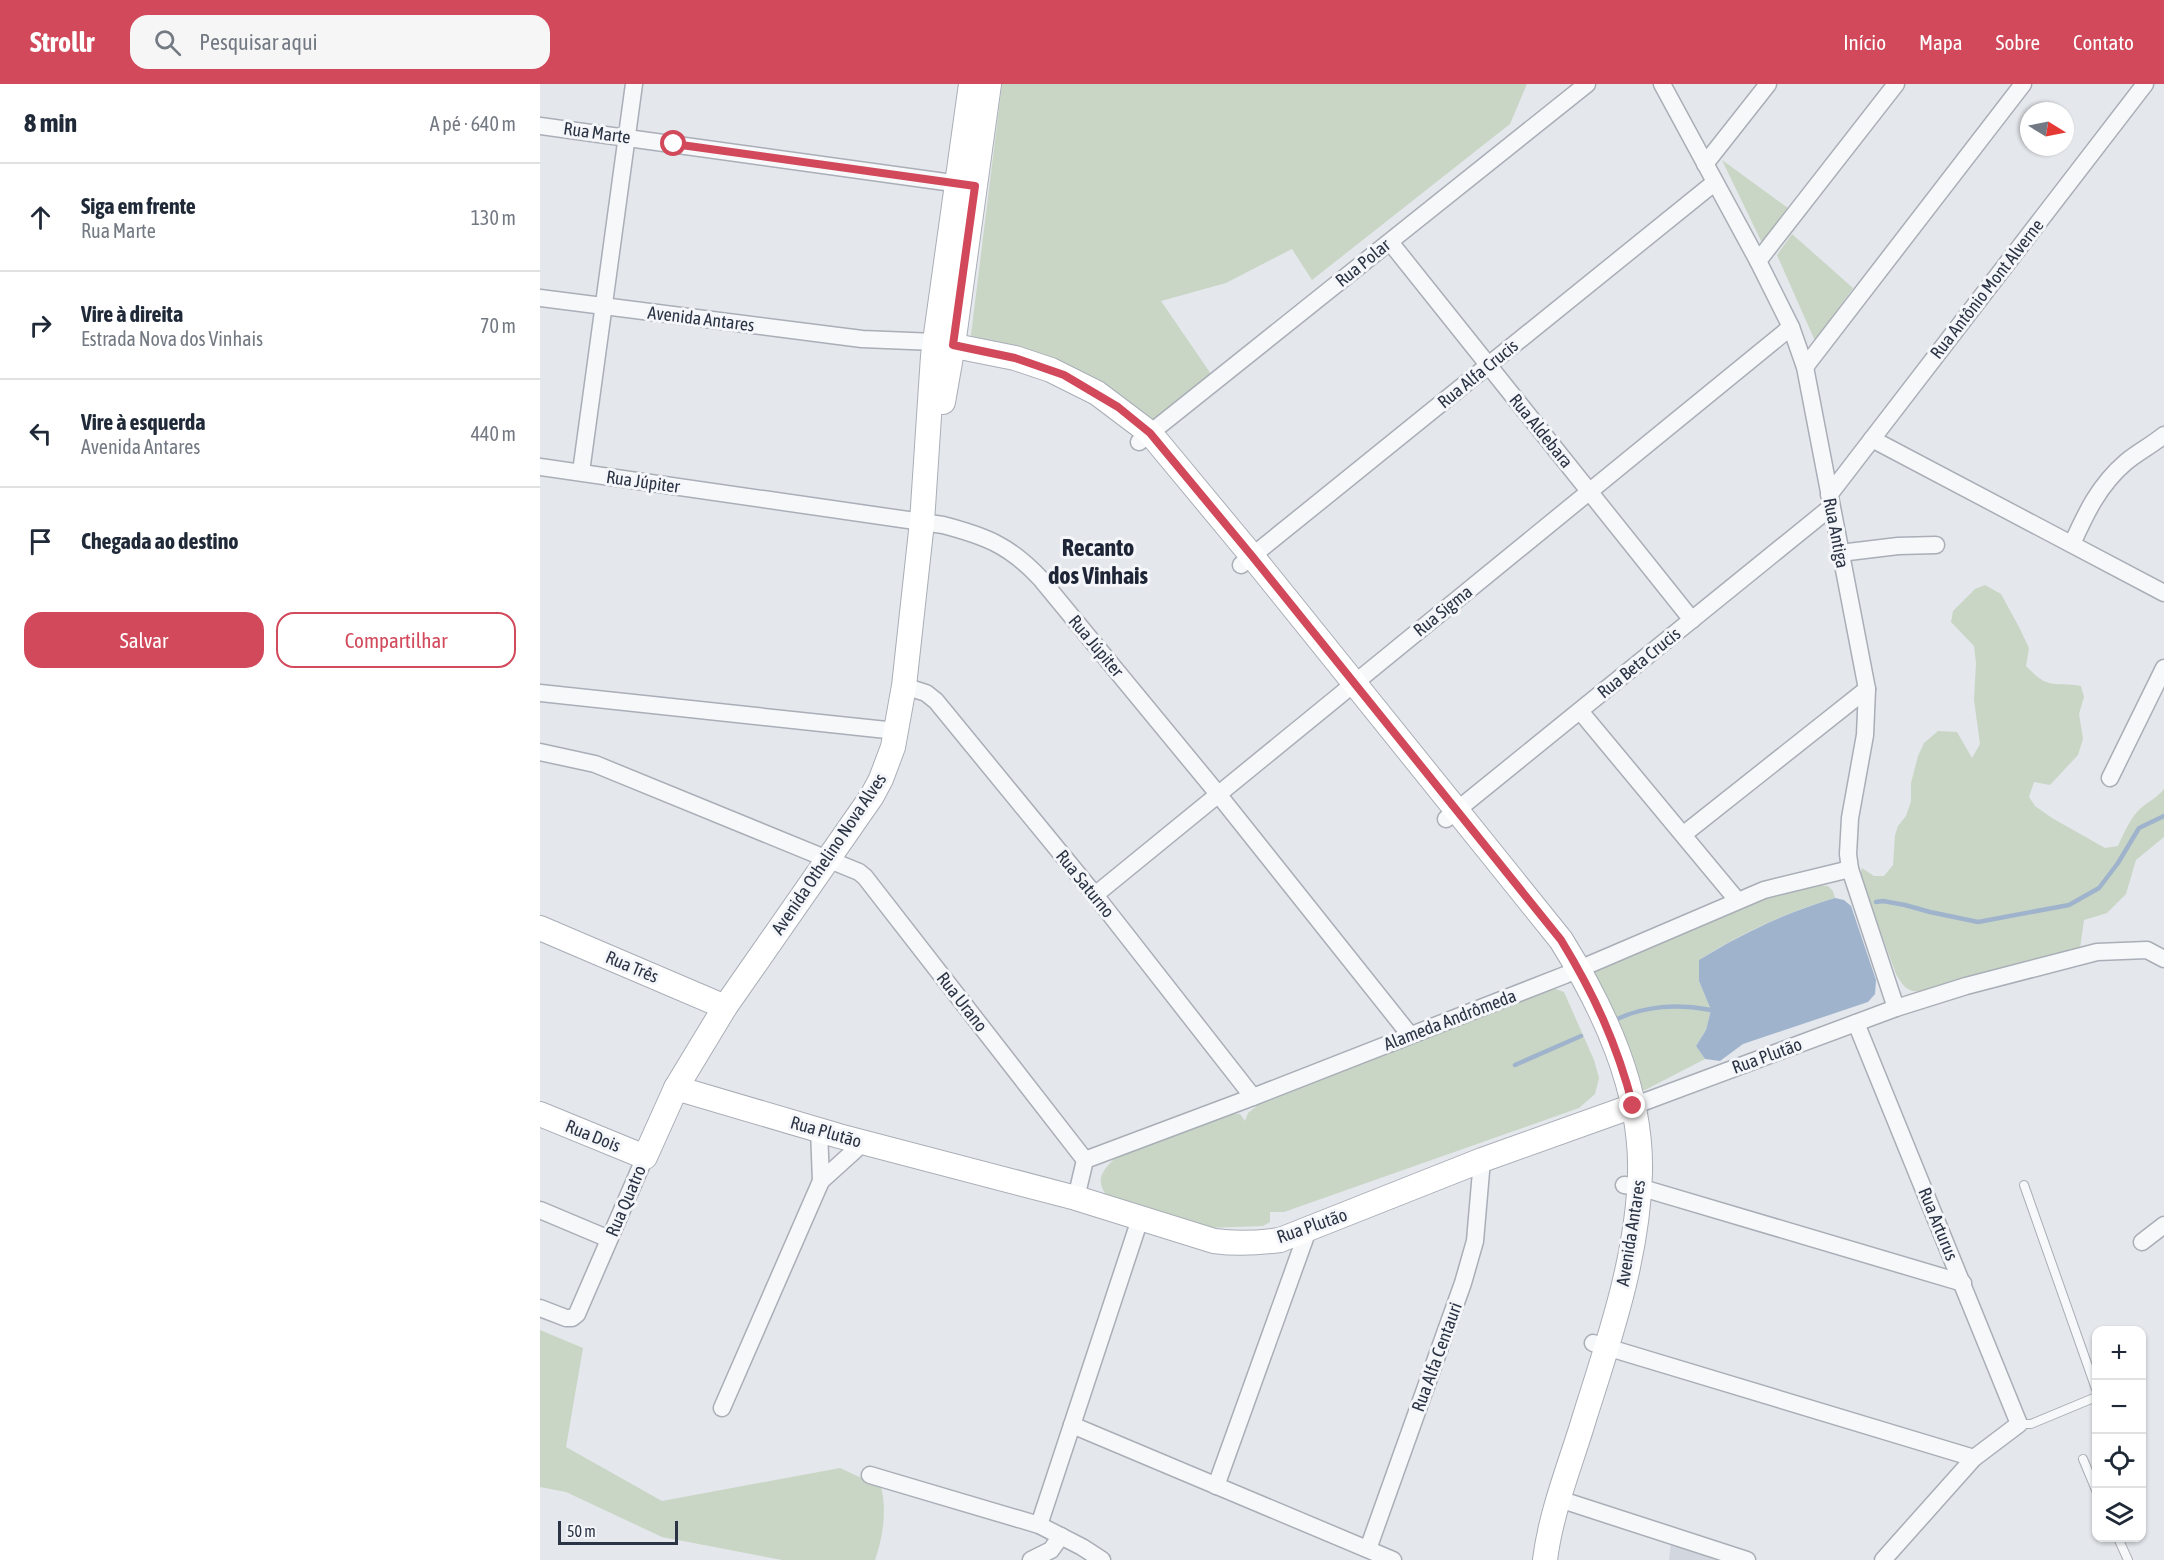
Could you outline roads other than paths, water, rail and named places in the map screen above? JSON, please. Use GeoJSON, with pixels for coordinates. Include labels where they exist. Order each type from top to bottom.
{"type":"FeatureCollection","features":[{"type":"Feature","properties":{"kind":"street"},"geometry":{"type":"LineString","coordinates":[[581,472],[634,84]]}},
{"type":"Feature","properties":{"kind":"street"},"geometry":{"type":"LineString","coordinates":[[966,184],[971,84]]}},
{"type":"Feature","properties":{"kind":"street"},"geometry":{"type":"LineString","coordinates":[[966,184],[989,84]]}},
{"type":"Feature","properties":{"kind":"street","name":"Rua Polar"},"geometry":{"type":"LineString","coordinates":[[1145,437],[1587,84]]}},
{"type":"Feature","properties":{"kind":"street","name":"Rua Antiga"},"geometry":{"type":"LineString","coordinates":[[1662,84],[1758,261],[1791,327],[1805,367],[1867,689],[1865,735],[1848,838],[1850,869],[1896,1008]]}},
{"type":"Feature","properties":{"kind":"street"},"geometry":{"type":"LineString","coordinates":[[1705,164],[1768,84]]}},
{"type":"Feature","properties":{"kind":"street"},"geometry":{"type":"LineString","coordinates":[[1758,261],[1896,84]]}},
{"type":"Feature","properties":{"kind":"street"},"geometry":{"type":"LineString","coordinates":[[1805,367],[2023,84]]}},
{"type":"Feature","properties":{"kind":"street","name":"Rua Antônio Mont Alverne"},"geometry":{"type":"LineString","coordinates":[[1830,501],[1872,439],[2145,84]]}},
{"type":"Feature","properties":{"kind":"street","name":"Rua Marte"},"geometry":{"type":"LineString","coordinates":[[540,126],[966,184]]}},
{"type":"Feature","properties":{"kind":"street","name":"Rua Alfa Crucis"},"geometry":{"type":"LineString","coordinates":[[1247,560],[1714,183]]}},
{"type":"Feature","properties":{"kind":"street","name":"Avenida Othelino Nova Alves"},"geometry":{"type":"LineString","coordinates":[[676,1088],[725,1007],[828,860],[881,779],[896,731],[904,686],[943,351],[966,184]]}},
{"type":"Feature","properties":{"kind":"street","name":"Rua Aldebara"},"geometry":{"type":"LineString","coordinates":[[1390,242],[1692,620]]}},
{"type":"Feature","properties":{"kind":"street","name":"Avenida Antares"},"geometry":{"type":"LineString","coordinates":[[540,298],[943,351],[1015,358],[1064,375],[1118,407],[1247,560],[1452,815],[1561,940],[1572,972],[1595,998],[1612,1036],[1626,1108],[1639,1143],[1632,1186],[1629,1262],[1544,1496],[1538,1557]]}},
{"type":"Feature","properties":{"kind":"street","name":"Rua Sigma"},"geometry":{"type":"LineString","coordinates":[[1095,895],[1791,327]]}},
{"type":"Feature","properties":{"kind":"street"},"geometry":{"type":"LineString","coordinates":[[2072,544],[2091,503],[2108,480],[2126,462],[2164,435]]}},
{"type":"Feature","properties":{"kind":"street"},"geometry":{"type":"LineString","coordinates":[[1872,439],[2164,593]]}},
{"type":"Feature","properties":{"kind":"street","name":"Rua Júpiter"},"geometry":{"type":"LineString","coordinates":[[540,467],[943,525],[996,541],[1028,565],[1218,794],[1410,1035]]}},
{"type":"Feature","properties":{"kind":"street","name":"Rua Beta Crucis"},"geometry":{"type":"LineString","coordinates":[[1452,815],[1692,620],[1830,501]]}},
{"type":"Feature","properties":{"kind":"street"},"geometry":{"type":"LineString","coordinates":[[1840,553],[1898,546],[1936,545]]}},
{"type":"Feature","properties":{"kind":"street"},"geometry":{"type":"LineString","coordinates":[[2110,778],[2164,668]]}},
{"type":"Feature","properties":{"kind":"street","name":"Rua Saturno"},"geometry":{"type":"LineString","coordinates":[[904,686],[926,693],[936,701],[1095,895],[1253,1097]]}},
{"type":"Feature","properties":{"kind":"street"},"geometry":{"type":"LineString","coordinates":[[1684,834],[1867,689]]}},
{"type":"Feature","properties":{"kind":"street"},"geometry":{"type":"LineString","coordinates":[[540,693],[896,731]]}},
{"type":"Feature","properties":{"kind":"street"},"geometry":{"type":"LineString","coordinates":[[1580,711],[1737,900]]}},
{"type":"Feature","properties":{"kind":"street","name":"Rua Urano"},"geometry":{"type":"LineString","coordinates":[[540,752],[595,764],[852,868],[865,877],[1085,1160]]}},
{"type":"Feature","properties":{"kind":"street","name":"Alameda Andrômeda"},"geometry":{"type":"LineString","coordinates":[[1085,1160],[1572,972],[1737,900],[1772,888],[1850,869]]}},
{"type":"Feature","properties":{"kind":"street","name":"Rua Três"},"geometry":{"type":"LineString","coordinates":[[540,928],[725,1007]]}},
{"type":"Feature","properties":{"kind":"street","name":"Rua Plutão"},"geometry":{"type":"LineString","coordinates":[[676,1088],[863,1143],[1076,1198],[1140,1219],[1227,1243],[1256,1243],[1280,1240],[1308,1230],[1482,1160],[1896,1008],[1977,983],[2097,952],[2147,950],[2164,959]]}},
{"type":"Feature","properties":{"kind":"street","name":"Rua Arturus"},"geometry":{"type":"LineString","coordinates":[[1856,1023],[2019,1424]]}},
{"type":"Feature","properties":{"kind":"street","name":"Rua Quatro"},"geometry":{"type":"LineString","coordinates":[[540,1308],[566,1318],[572,1318],[577,1314],[676,1088]]}},
{"type":"Feature","properties":{"kind":"street","name":"Rua Dois"},"geometry":{"type":"LineString","coordinates":[[540,1114],[645,1157]]}},
{"type":"Feature","properties":{"kind":"street"},"geometry":{"type":"LineString","coordinates":[[819,1130],[821,1181]]}},
{"type":"Feature","properties":{"kind":"street"},"geometry":{"type":"LineString","coordinates":[[722,1408],[821,1181],[863,1143]]}},
{"type":"Feature","properties":{"kind":"street"},"geometry":{"type":"LineString","coordinates":[[1076,1198],[1085,1160]]}},
{"type":"Feature","properties":{"kind":"street","name":"Rua Alfa Centauri"},"geometry":{"type":"LineString","coordinates":[[1368,1549],[1463,1283],[1474,1240],[1482,1160]]}},
{"type":"Feature","properties":{"kind":"street"},"geometry":{"type":"LineString","coordinates":[[1632,1186],[1963,1283]]}},
{"type":"Feature","properties":{"kind":"street"},"geometry":{"type":"LineString","coordinates":[[540,1210],[609,1239]]}},
{"type":"Feature","properties":{"kind":"street"},"geometry":{"type":"LineString","coordinates":[[1040,1525],[1140,1219]]}},
{"type":"Feature","properties":{"kind":"street"},"geometry":{"type":"LineString","coordinates":[[2142,1242],[2164,1226]]}},
{"type":"Feature","properties":{"kind":"street"},"geometry":{"type":"LineString","coordinates":[[1216,1485],[1308,1230]]}},
{"type":"Feature","properties":{"kind":"street"},"geometry":{"type":"LineString","coordinates":[[1600,1345],[1974,1458]]}},
{"type":"Feature","properties":{"kind":"street","name":"Avenida Antares"},"geometry":{"type":"LineString","coordinates":[[1538,1557],[1559,1499],[1600,1345]]}},
{"type":"Feature","properties":{"kind":"street"},"geometry":{"type":"LineString","coordinates":[[1883,1560],[1974,1458],[2019,1424]]}},
{"type":"Feature","properties":{"kind":"street"},"geometry":{"type":"LineString","coordinates":[[1072,1425],[1393,1560]]}},
{"type":"Feature","properties":{"kind":"street"},"geometry":{"type":"LineString","coordinates":[[870,1475],[1040,1525],[1102,1560]]}},
{"type":"Feature","properties":{"kind":"street"},"geometry":{"type":"LineString","coordinates":[[1559,1499],[1747,1560]]}},
{"type":"Feature","properties":{"kind":"street"},"geometry":{"type":"LineString","coordinates":[[1031,1560],[1051,1550],[1061,1536]]}},
{"type":"Feature","properties":{"kind":"lane"},"geometry":{"type":"LineString","coordinates":[[2024,1185],[2094,1380]]}},
{"type":"Feature","properties":{"kind":"lane"},"geometry":{"type":"LineString","coordinates":[[2019,1424],[2031,1424],[2092,1398]]}},
{"type":"Feature","properties":{"kind":"lane"},"geometry":{"type":"LineString","coordinates":[[2083,1459],[2096,1488]]}},
{"type":"Feature","properties":{"kind":"lane"},"geometry":{"type":"LineString","coordinates":[[2120,1542],[2128,1560]]}},
{"type":"Feature","properties":{"kind":"water"},"geometry":{"type":"Polygon","coordinates":[[[1835,898],[1844,900],[1851,906],[1876,980],[1875,994],[1868,1002],[1743,1044],[1720,1061],[1705,1059],[1696,1046],[1706,1030],[1711,1010],[1699,981],[1699,960],[1765,924],[1835,898]]]}},
{"type":"Feature","properties":{"kind":"waterway"},"geometry":{"type":"LineString","coordinates":[[1876,902],[1905,905],[1978,922],[2069,905],[2099,888],[2118,863],[2139,828],[2164,816]]}},
{"type":"Feature","properties":{"kind":"waterway"},"geometry":{"type":"LineString","coordinates":[[1615,1020],[1638,1011],[1662,1007],[1711,1010]]}},
{"type":"Feature","properties":{"kind":"waterway"},"geometry":{"type":"LineString","coordinates":[[1515,1065],[1581,1036]]}},
{"type":"Feature","properties":{"kind":"district","name":"Recanto dos Vinhais"},"geometry":{"type":"Point","coordinates":[1098,562]}}]}
